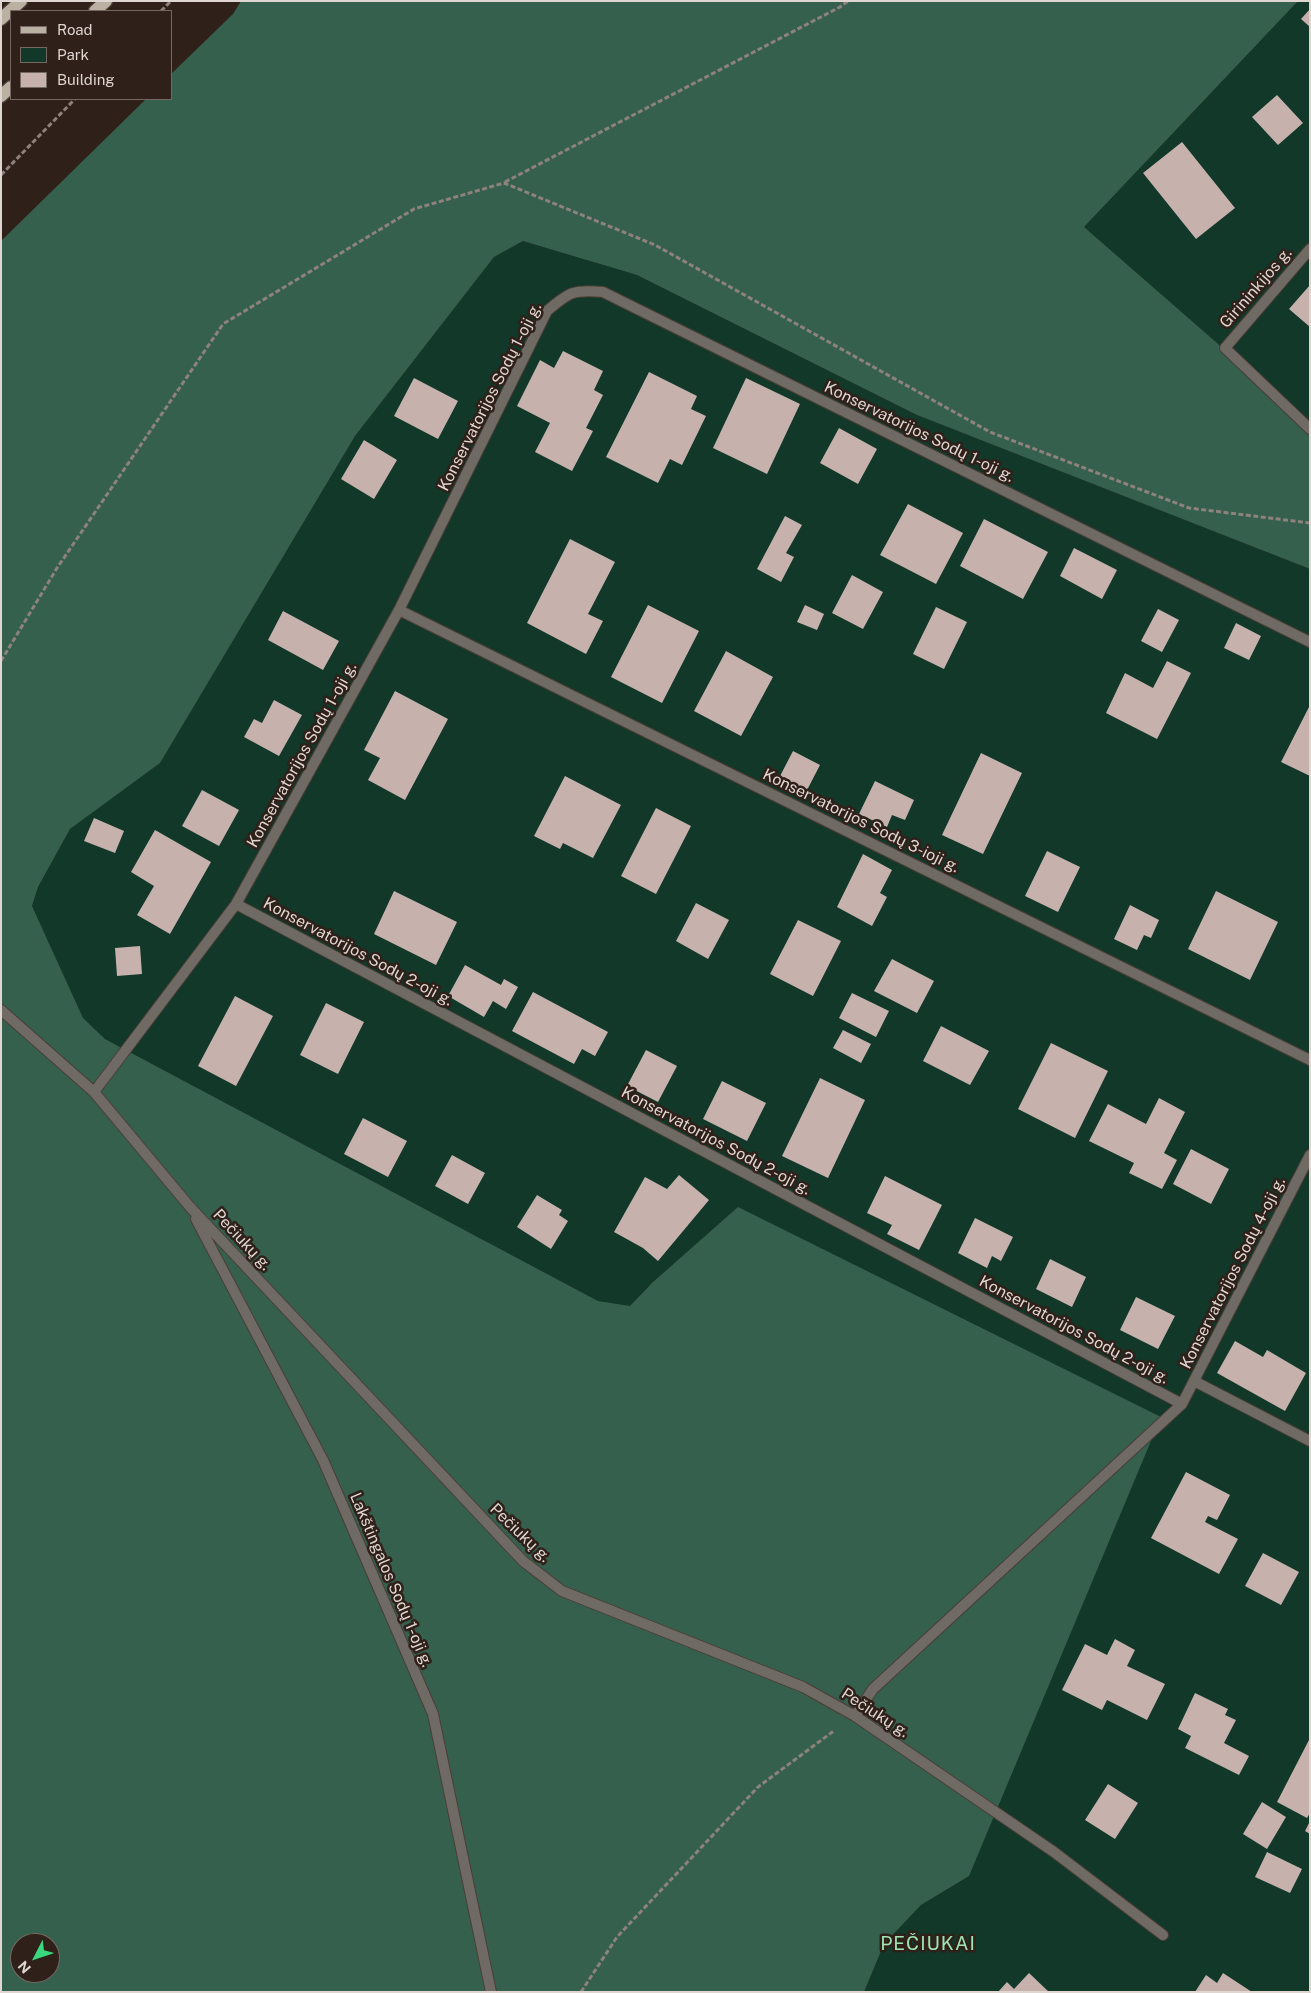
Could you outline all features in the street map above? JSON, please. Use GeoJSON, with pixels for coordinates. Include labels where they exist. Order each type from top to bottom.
{"type":"FeatureCollection","features":[{"type":"Feature","properties":{"kind":"main road"},"geometry":{"type":"LineString","coordinates":[[11,10],[21,1]]}},
{"type":"Feature","properties":{"kind":"main road"},"geometry":{"type":"LineString","coordinates":[[96,10],[106,1]]}},
{"type":"Feature","properties":{"kind":"street","name":"Girininkijos g."},"geometry":{"type":"LineString","coordinates":[[1310,249],[1224,348],[1310,429]]}},
{"type":"Feature","properties":{"kind":"street","name":"Konservatorijos Sodų 1-oji g."},"geometry":{"type":"LineString","coordinates":[[94,1092],[236,904],[399,610],[547,312],[562,298],[582,290],[603,292],[1310,642]]}},
{"type":"Feature","properties":{"kind":"street","name":"Konservatorijos Sodų 3-ioji g."},"geometry":{"type":"LineString","coordinates":[[399,610],[1310,1060]]}},
{"type":"Feature","properties":{"kind":"street","name":"Konservatorijos Sodų 2-oji g."},"geometry":{"type":"LineString","coordinates":[[236,904],[1182,1404]]}},
{"type":"Feature","properties":{"kind":"street","name":"Pečiukų g."},"geometry":{"type":"LineString","coordinates":[[1,1010],[94,1092],[190,1207],[522,1561],[562,1591],[804,1687],[855,1716],[1054,1852],[1163,1935]]}},
{"type":"Feature","properties":{"kind":"street","name":"Konservatorijos Sodų 4-oji g."},"geometry":{"type":"LineString","coordinates":[[855,1716],[873,1689],[1182,1404],[1310,1155]]}},
{"type":"Feature","properties":{"kind":"street","name":"Lakštingalos Sodų 1-oji g."},"geometry":{"type":"LineString","coordinates":[[190,1207],[323,1460],[433,1714],[491,1992]]}},
{"type":"Feature","properties":{"kind":"street","name":"Konservatorijos Sodų 2-oji g."},"geometry":{"type":"LineString","coordinates":[[1194,1381],[1310,1441]]}},
{"type":"Feature","properties":{"kind":"path"},"geometry":{"type":"LineString","coordinates":[[162,10],[171,1]]}},
{"type":"Feature","properties":{"kind":"path"},"geometry":{"type":"LineString","coordinates":[[1,661],[57,568],[223,324],[414,209],[504,183],[840,7],[848,1]]}},
{"type":"Feature","properties":{"kind":"path"},"geometry":{"type":"LineString","coordinates":[[1,175],[74,100]]}},
{"type":"Feature","properties":{"kind":"path"},"geometry":{"type":"LineString","coordinates":[[504,183],[655,245],[990,432],[1190,508],[1310,523]]}},
{"type":"Feature","properties":{"kind":"path"},"geometry":{"type":"LineString","coordinates":[[581,1992],[617,1937],[758,1787],[855,1716]]}},
{"type":"Feature","properties":{"kind":"green space"},"geometry":{"type":"Polygon","coordinates":[[[241,1],[1298,1],[1084,227],[1310,424],[1310,569],[917,415],[637,275],[523,241],[494,257],[355,436],[160,763],[70,829],[38,887],[32,906],[83,1018],[105,1039],[598,1301],[630,1306],[653,1282],[738,1207],[1161,1417],[969,1876],[921,1905],[884,1944],[864,1992],[1,1992],[1,241],[145,100],[172,100],[172,73],[233,14],[241,1]]]}},
{"type":"Feature","properties":{"kind":"green space"},"geometry":{"type":"Polygon","coordinates":[[[1298,1],[1310,1],[1310,424],[1084,227],[1298,1]]]}},
{"type":"Feature","properties":{"kind":"green space"},"geometry":{"type":"Polygon","coordinates":[[[523,241],[637,275],[917,415],[1310,569],[1310,1992],[864,1992],[884,1944],[921,1905],[969,1876],[738,1207],[653,1282],[630,1306],[598,1301],[105,1039],[83,1019],[32,906],[38,887],[70,829],[160,763],[355,436],[494,257],[523,241]]]}},
{"type":"Feature","properties":{"kind":"building"},"geometry":{"type":"Polygon","coordinates":[[[1310,9],[1310,27],[1301,19],[1310,9]]]}},
{"type":"Feature","properties":{"kind":"building"},"geometry":{"type":"Polygon","coordinates":[[[1277,95],[1303,123],[1278,145],[1252,117],[1277,95]]]}},
{"type":"Feature","properties":{"kind":"building"},"geometry":{"type":"Polygon","coordinates":[[[1182,142],[1235,208],[1196,239],[1143,173],[1182,142]]]}},
{"type":"Feature","properties":{"kind":"building"},"geometry":{"type":"Polygon","coordinates":[[[1310,285],[1310,327],[1289,309],[1310,285]]]}},
{"type":"Feature","properties":{"kind":"building"},"geometry":{"type":"Polygon","coordinates":[[[563,351],[603,371],[594,390],[603,395],[586,428],[593,431],[572,471],[535,452],[550,423],[517,406],[540,360],[554,368],[563,351]]]}},
{"type":"Feature","properties":{"kind":"building"},"geometry":{"type":"Polygon","coordinates":[[[649,372],[697,396],[691,409],[706,416],[682,465],[670,459],[658,483],[606,457],[649,372]]]}},
{"type":"Feature","properties":{"kind":"building"},"geometry":{"type":"Polygon","coordinates":[[[414,378],[458,401],[438,439],[394,416],[414,378]]]}},
{"type":"Feature","properties":{"kind":"building"},"geometry":{"type":"Polygon","coordinates":[[[746,378],[800,404],[767,474],[713,448],[746,378]]]}},
{"type":"Feature","properties":{"kind":"building"},"geometry":{"type":"Polygon","coordinates":[[[839,428],[877,449],[858,484],[820,463],[839,428]]]}},
{"type":"Feature","properties":{"kind":"building"},"geometry":{"type":"Polygon","coordinates":[[[364,440],[397,460],[374,499],[341,479],[364,440]]]}},
{"type":"Feature","properties":{"kind":"building"},"geometry":{"type":"Polygon","coordinates":[[[908,504],[963,533],[936,584],[880,555],[908,504]]]}},
{"type":"Feature","properties":{"kind":"building"},"geometry":{"type":"Polygon","coordinates":[[[785,516],[802,525],[786,553],[794,557],[781,582],[757,569],[785,516]]]}},
{"type":"Feature","properties":{"kind":"building"},"geometry":{"type":"Polygon","coordinates":[[[984,519],[1048,552],[1023,599],[960,566],[984,519]]]}},
{"type":"Feature","properties":{"kind":"building"},"geometry":{"type":"Polygon","coordinates":[[[570,539],[615,562],[588,614],[603,621],[586,654],[527,623],[570,539]]]}},
{"type":"Feature","properties":{"kind":"building"},"geometry":{"type":"Polygon","coordinates":[[[1074,548],[1117,570],[1102,599],[1060,576],[1074,548]]]}},
{"type":"Feature","properties":{"kind":"building"},"geometry":{"type":"Polygon","coordinates":[[[852,575],[883,592],[863,629],[832,613],[852,575]]]}},
{"type":"Feature","properties":{"kind":"building"},"geometry":{"type":"Polygon","coordinates":[[[648,605],[699,631],[662,703],[611,677],[648,605]]]}},
{"type":"Feature","properties":{"kind":"building"},"geometry":{"type":"Polygon","coordinates":[[[805,605],[824,614],[817,630],[797,622],[805,605]]]}},
{"type":"Feature","properties":{"kind":"building"},"geometry":{"type":"Polygon","coordinates":[[[936,607],[967,622],[944,669],[913,654],[936,607]]]}},
{"type":"Feature","properties":{"kind":"building"},"geometry":{"type":"Polygon","coordinates":[[[1158,609],[1179,620],[1162,652],[1141,641],[1158,609]]]}},
{"type":"Feature","properties":{"kind":"building"},"geometry":{"type":"Polygon","coordinates":[[[283,611],[339,641],[323,670],[268,640],[283,611]]]}},
{"type":"Feature","properties":{"kind":"building"},"geometry":{"type":"Polygon","coordinates":[[[1236,623],[1261,636],[1249,660],[1224,648],[1236,623]]]}},
{"type":"Feature","properties":{"kind":"building"},"geometry":{"type":"Polygon","coordinates":[[[726,651],[773,677],[741,736],[694,711],[726,651]]]}},
{"type":"Feature","properties":{"kind":"building"},"geometry":{"type":"Polygon","coordinates":[[[1167,661],[1191,673],[1157,739],[1106,713],[1125,673],[1153,688],[1167,661]]]}},
{"type":"Feature","properties":{"kind":"building"},"geometry":{"type":"Polygon","coordinates":[[[395,691],[448,719],[405,800],[368,780],[380,758],[364,750],[395,691]]]}},
{"type":"Feature","properties":{"kind":"building"},"geometry":{"type":"Polygon","coordinates":[[[274,700],[302,715],[279,756],[244,737],[254,719],[262,723],[274,700]]]}},
{"type":"Feature","properties":{"kind":"building"},"geometry":{"type":"Polygon","coordinates":[[[1310,705],[1310,776],[1281,762],[1310,705]]]}},
{"type":"Feature","properties":{"kind":"building"},"geometry":{"type":"Polygon","coordinates":[[[793,751],[820,765],[806,792],[779,778],[793,751]]]}},
{"type":"Feature","properties":{"kind":"building"},"geometry":{"type":"Polygon","coordinates":[[[981,753],[1022,773],[983,854],[942,835],[981,753]]]}},
{"type":"Feature","properties":{"kind":"building"},"geometry":{"type":"Polygon","coordinates":[[[565,776],[621,805],[593,858],[563,843],[560,849],[534,836],[565,776]]]}},
{"type":"Feature","properties":{"kind":"building"},"geometry":{"type":"Polygon","coordinates":[[[875,781],[914,800],[905,820],[892,815],[887,827],[859,814],[875,781]]]}},
{"type":"Feature","properties":{"kind":"building"},"geometry":{"type":"Polygon","coordinates":[[[202,790],[239,810],[219,846],[182,826],[202,790]]]}},
{"type":"Feature","properties":{"kind":"building"},"geometry":{"type":"Polygon","coordinates":[[[656,808],[691,826],[656,894],[621,876],[656,808]]]}},
{"type":"Feature","properties":{"kind":"building"},"geometry":{"type":"Polygon","coordinates":[[[94,818],[124,831],[115,853],[84,841],[94,818]]]}},
{"type":"Feature","properties":{"kind":"building"},"geometry":{"type":"Polygon","coordinates":[[[155,830],[211,862],[170,934],[137,915],[154,886],[131,872],[155,830]]]}},
{"type":"Feature","properties":{"kind":"building"},"geometry":{"type":"Polygon","coordinates":[[[1047,851],[1080,867],[1058,912],[1025,896],[1047,851]]]}},
{"type":"Feature","properties":{"kind":"building"},"geometry":{"type":"Polygon","coordinates":[[[863,854],[892,870],[880,893],[887,897],[872,926],[837,907],[863,854]]]}},
{"type":"Feature","properties":{"kind":"building"},"geometry":{"type":"Polygon","coordinates":[[[394,891],[457,922],[436,965],[374,934],[394,891]]]}},
{"type":"Feature","properties":{"kind":"building"},"geometry":{"type":"Polygon","coordinates":[[[1216,891],[1278,922],[1250,980],[1188,949],[1216,891]]]}},
{"type":"Feature","properties":{"kind":"building"},"geometry":{"type":"Polygon","coordinates":[[[696,903],[729,920],[708,959],[676,941],[696,903]]]}},
{"type":"Feature","properties":{"kind":"building"},"geometry":{"type":"Polygon","coordinates":[[[1130,905],[1159,920],[1151,938],[1144,935],[1137,950],[1114,939],[1130,905]]]}},
{"type":"Feature","properties":{"kind":"building"},"geometry":{"type":"Polygon","coordinates":[[[798,920],[841,941],[813,996],[770,974],[798,920]]]}},
{"type":"Feature","properties":{"kind":"building"},"geometry":{"type":"Polygon","coordinates":[[[140,946],[142,974],[117,976],[115,948],[140,946]]]}},
{"type":"Feature","properties":{"kind":"building"},"geometry":{"type":"Polygon","coordinates":[[[892,959],[934,981],[917,1013],[874,991],[892,959]]]}},
{"type":"Feature","properties":{"kind":"building"},"geometry":{"type":"Polygon","coordinates":[[[465,965],[501,985],[504,979],[518,987],[506,1009],[493,1001],[484,1017],[448,996],[465,965]]]}},
{"type":"Feature","properties":{"kind":"building"},"geometry":{"type":"Polygon","coordinates":[[[533,992],[608,1032],[595,1056],[582,1049],[574,1064],[512,1031],[533,992]]]}},
{"type":"Feature","properties":{"kind":"building"},"geometry":{"type":"Polygon","coordinates":[[[852,993],[889,1011],[876,1037],[839,1018],[852,993]]]}},
{"type":"Feature","properties":{"kind":"building"},"geometry":{"type":"Polygon","coordinates":[[[235,996],[273,1016],[236,1086],[198,1066],[235,996]]]}},
{"type":"Feature","properties":{"kind":"building"},"geometry":{"type":"Polygon","coordinates":[[[326,1003],[364,1022],[338,1074],[300,1055],[326,1003]]]}},
{"type":"Feature","properties":{"kind":"building"},"geometry":{"type":"Polygon","coordinates":[[[941,1026],[989,1051],[970,1085],[923,1061],[941,1026]]]}},
{"type":"Feature","properties":{"kind":"building"},"geometry":{"type":"Polygon","coordinates":[[[843,1030],[871,1044],[861,1063],[833,1048],[843,1030]]]}},
{"type":"Feature","properties":{"kind":"building"},"geometry":{"type":"Polygon","coordinates":[[[1051,1043],[1108,1071],[1075,1138],[1018,1109],[1051,1043]]]}},
{"type":"Feature","properties":{"kind":"building"},"geometry":{"type":"Polygon","coordinates":[[[646,1050],[677,1066],[658,1102],[627,1086],[646,1050]]]}},
{"type":"Feature","properties":{"kind":"building"},"geometry":{"type":"Polygon","coordinates":[[[820,1078],[865,1100],[828,1178],[782,1156],[820,1078]]]}},
{"type":"Feature","properties":{"kind":"building"},"geometry":{"type":"Polygon","coordinates":[[[722,1081],[766,1103],[747,1141],[703,1119],[722,1081]]]}},
{"type":"Feature","properties":{"kind":"building"},"geometry":{"type":"Polygon","coordinates":[[[1159,1098],[1185,1112],[1164,1153],[1177,1160],[1162,1189],[1129,1173],[1134,1163],[1089,1141],[1108,1104],[1146,1124],[1159,1098]]]}},
{"type":"Feature","properties":{"kind":"building"},"geometry":{"type":"Polygon","coordinates":[[[363,1118],[407,1141],[388,1177],[344,1154],[363,1118]]]}},
{"type":"Feature","properties":{"kind":"building"},"geometry":{"type":"Polygon","coordinates":[[[1191,1149],[1229,1169],[1211,1204],[1173,1184],[1191,1149]]]}},
{"type":"Feature","properties":{"kind":"building"},"geometry":{"type":"Polygon","coordinates":[[[452,1155],[485,1173],[468,1204],[435,1186],[452,1155]]]}},
{"type":"Feature","properties":{"kind":"building"},"geometry":{"type":"Polygon","coordinates":[[[679,1175],[709,1200],[658,1261],[643,1248],[614,1232],[645,1177],[667,1189],[679,1175]]]}},
{"type":"Feature","properties":{"kind":"building"},"geometry":{"type":"Polygon","coordinates":[[[885,1176],[942,1205],[919,1250],[887,1234],[892,1225],[867,1213],[885,1176]]]}},
{"type":"Feature","properties":{"kind":"building"},"geometry":{"type":"Polygon","coordinates":[[[537,1195],[562,1210],[559,1215],[568,1221],[551,1249],[517,1227],[537,1195]]]}},
{"type":"Feature","properties":{"kind":"building"},"geometry":{"type":"Polygon","coordinates":[[[975,1218],[1013,1237],[1001,1261],[992,1256],[987,1268],[958,1253],[975,1218]]]}},
{"type":"Feature","properties":{"kind":"building"},"geometry":{"type":"Polygon","coordinates":[[[1050,1259],[1086,1277],[1072,1307],[1036,1289],[1050,1259]]]}},
{"type":"Feature","properties":{"kind":"building"},"geometry":{"type":"Polygon","coordinates":[[[1136,1297],[1175,1316],[1158,1349],[1120,1330],[1136,1297]]]}},
{"type":"Feature","properties":{"kind":"building"},"geometry":{"type":"Polygon","coordinates":[[[1235,1341],[1263,1357],[1267,1350],[1306,1373],[1285,1411],[1217,1373],[1235,1341]]]}},
{"type":"Feature","properties":{"kind":"building"},"geometry":{"type":"Polygon","coordinates":[[[1186,1472],[1230,1495],[1217,1520],[1208,1516],[1205,1522],[1238,1539],[1219,1574],[1151,1538],[1186,1472]]]}},
{"type":"Feature","properties":{"kind":"building"},"geometry":{"type":"Polygon","coordinates":[[[1263,1553],[1299,1572],[1281,1605],[1245,1586],[1263,1553]]]}},
{"type":"Feature","properties":{"kind":"building"},"geometry":{"type":"Polygon","coordinates":[[[1115,1639],[1135,1650],[1127,1666],[1165,1684],[1147,1720],[1107,1700],[1102,1710],[1062,1690],[1085,1644],[1107,1655],[1115,1639]]]}},
{"type":"Feature","properties":{"kind":"building"},"geometry":{"type":"Polygon","coordinates":[[[1195,1693],[1228,1709],[1225,1715],[1236,1720],[1224,1743],[1249,1756],[1239,1775],[1185,1748],[1191,1736],[1178,1729],[1195,1693]]]}},
{"type":"Feature","properties":{"kind":"building"},"geometry":{"type":"Polygon","coordinates":[[[1310,1738],[1310,1813],[1307,1818],[1277,1802],[1310,1738]]]}},
{"type":"Feature","properties":{"kind":"building"},"geometry":{"type":"Polygon","coordinates":[[[1108,1784],[1138,1803],[1115,1839],[1085,1820],[1108,1784]]]}},
{"type":"Feature","properties":{"kind":"building"},"geometry":{"type":"Polygon","coordinates":[[[1262,1802],[1286,1817],[1267,1849],[1243,1834],[1262,1802]]]}},
{"type":"Feature","properties":{"kind":"building"},"geometry":{"type":"Polygon","coordinates":[[[1310,1821],[1310,1834],[1305,1831],[1310,1821]]]}},
{"type":"Feature","properties":{"kind":"building"},"geometry":{"type":"Polygon","coordinates":[[[1267,1852],[1302,1869],[1290,1893],[1255,1877],[1267,1852]]]}},
{"type":"Feature","properties":{"kind":"building"},"geometry":{"type":"Polygon","coordinates":[[[1029,1973],[1049,1992],[998,1992],[1007,1982],[1014,1989],[1029,1973]]]}},
{"type":"Feature","properties":{"kind":"building"},"geometry":{"type":"Polygon","coordinates":[[[1223,1973],[1252,1992],[1195,1992],[1206,1975],[1217,1983],[1223,1973]]]}},
{"type":"Feature","properties":{"kind":"district","name":"PEČIUKAI"},"geometry":{"type":"Point","coordinates":[928,1944]}}]}
